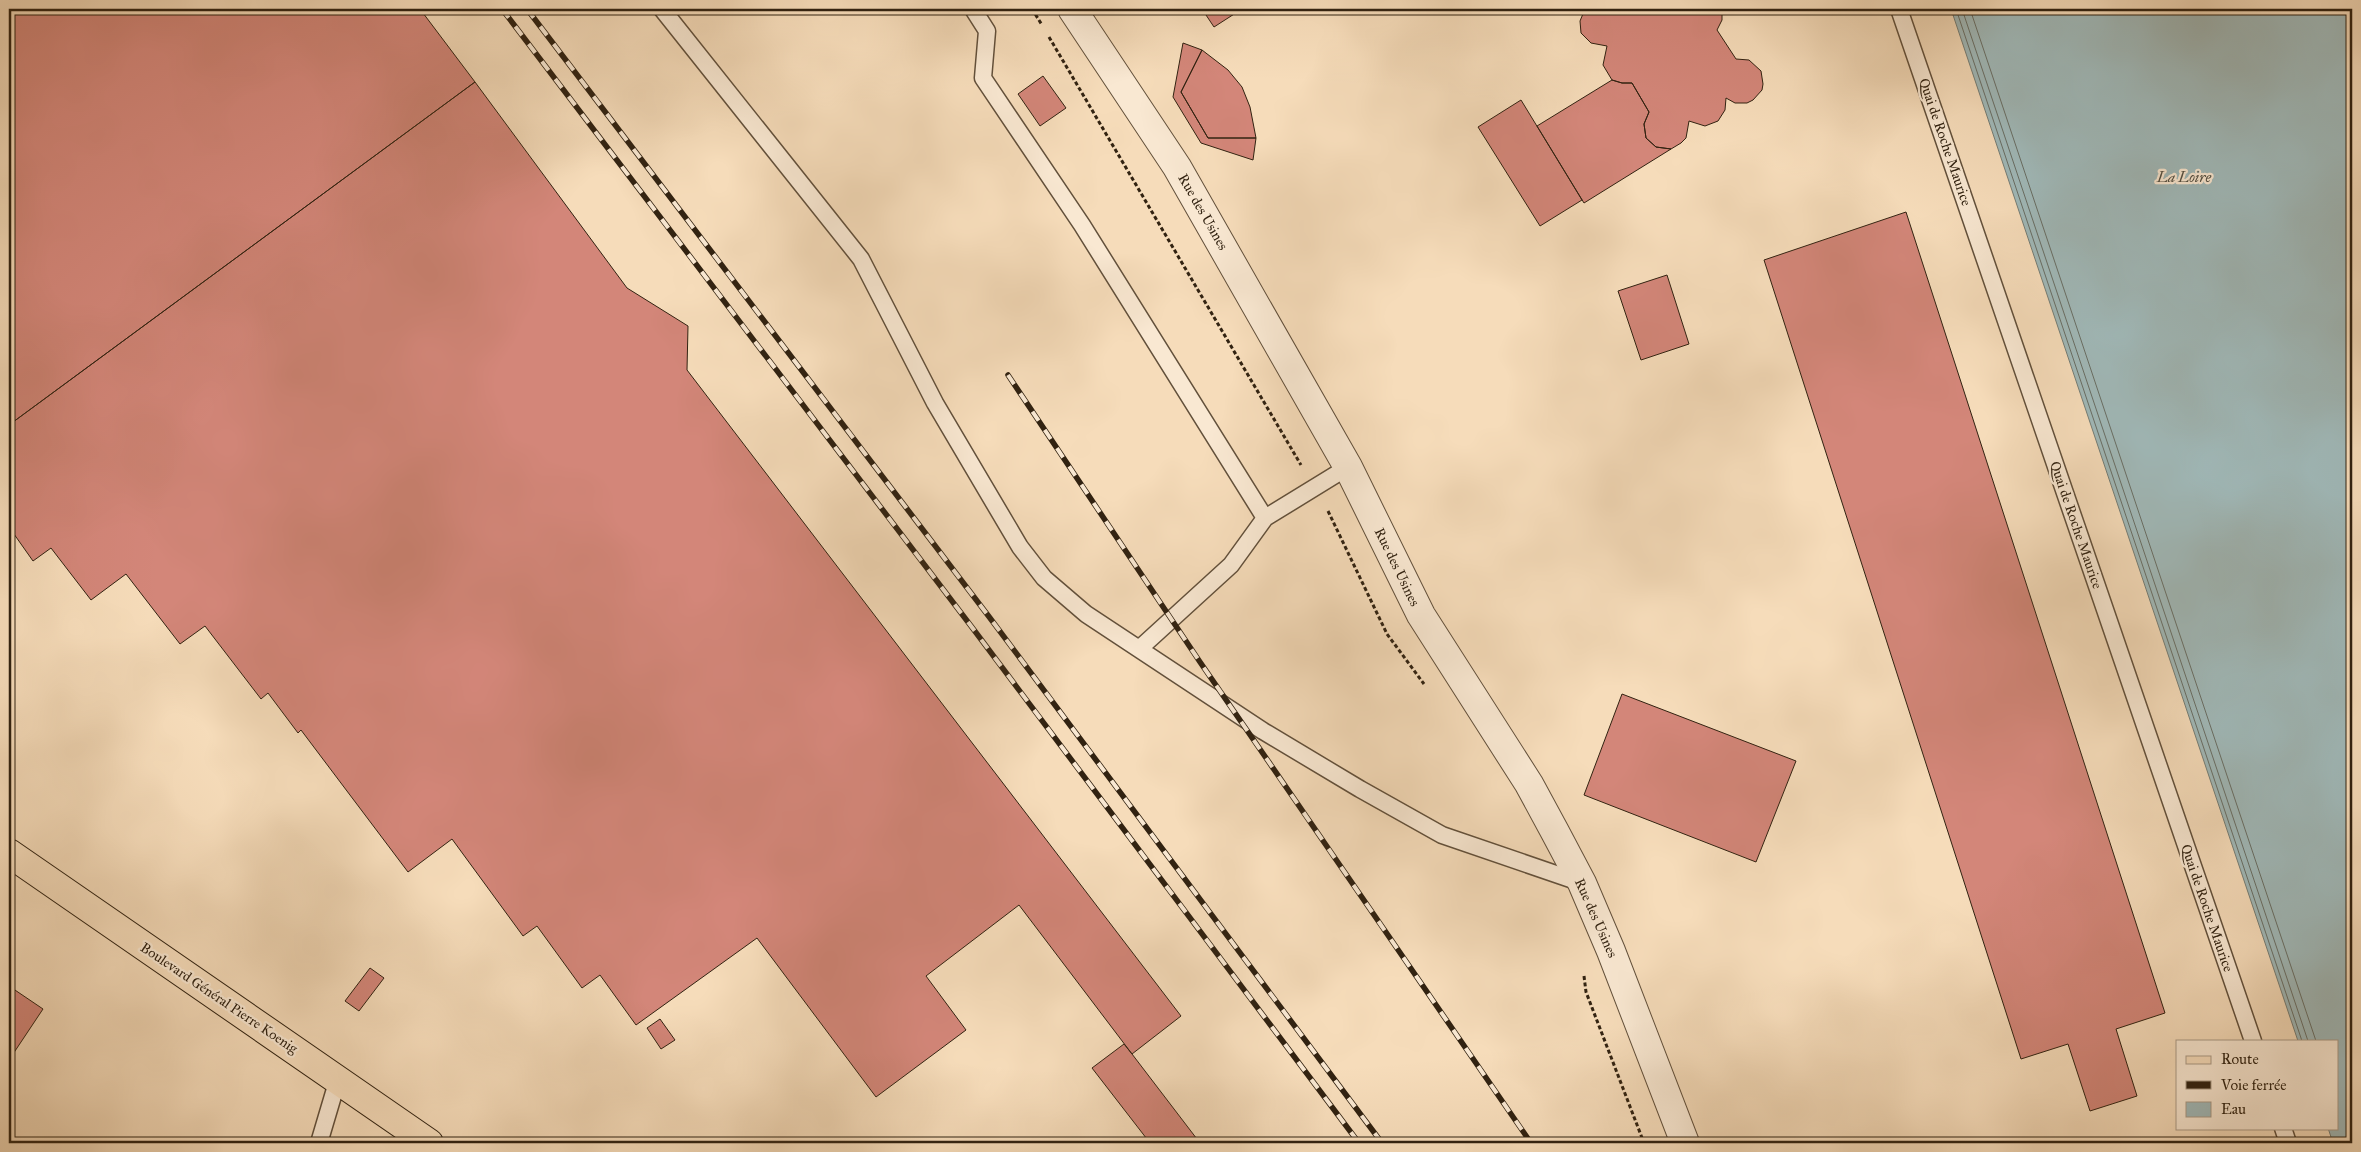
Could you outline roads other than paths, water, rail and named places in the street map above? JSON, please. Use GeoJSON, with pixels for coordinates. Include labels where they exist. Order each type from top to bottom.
{"type":"FeatureCollection","features":[{"type":"Feature","properties":{"kind":"main road","name":"Boulevard Général Pierre Koenig"},"geometry":{"type":"LineString","coordinates":[[9,853],[429,1143]]}},
{"type":"Feature","properties":{"kind":"street","name":"Rue des Usines"},"geometry":{"type":"LineString","coordinates":[[1072,9],[1177,167],[1348,467],[1421,615],[1529,784],[1582,883],[1615,960],[1685,1143]]}},
{"type":"Feature","properties":{"kind":"lane"},"geometry":{"type":"LineString","coordinates":[[662,9],[861,259],[935,403],[1020,547],[1044,578],[1086,614],[1263,731],[1360,790],[1442,835],[1582,883]]}},
{"type":"Feature","properties":{"kind":"lane"},"geometry":{"type":"LineString","coordinates":[[973,9],[987,31],[983,78],[1082,225],[1265,518]]}},
{"type":"Feature","properties":{"kind":"lane","name":"Quai de Roche Maurice"},"geometry":{"type":"LineString","coordinates":[[1899,9],[2253,1040]]}},
{"type":"Feature","properties":{"kind":"lane"},"geometry":{"type":"LineString","coordinates":[[1140,649],[1231,565],[1265,518],[1348,467]]}},
{"type":"Feature","properties":{"kind":"lane"},"geometry":{"type":"LineString","coordinates":[[319,1143],[338,1079]]}},
{"type":"Feature","properties":{"kind":"lane"},"geometry":{"type":"LineString","coordinates":[[2283,1130],[2288,1143]]}},
{"type":"Feature","properties":{"kind":"water","name":"La Loire"},"geometry":{"type":"Polygon","coordinates":[[[1951,9],[2352,9],[2352,1143],[2333,1143],[2329,1130],[2338,1130],[2338,1040],[2298,1040],[1951,9]]]}},
{"type":"Feature","properties":{"kind":"railway"},"geometry":{"type":"LineString","coordinates":[[502,9],[971,626],[1359,1143]]}},
{"type":"Feature","properties":{"kind":"railway"},"geometry":{"type":"LineString","coordinates":[[527,9],[990,618],[1382,1143]]}},
{"type":"Feature","properties":{"kind":"railway"},"geometry":{"type":"LineString","coordinates":[[1008,375],[1200,662],[1531,1143]]}}]}
